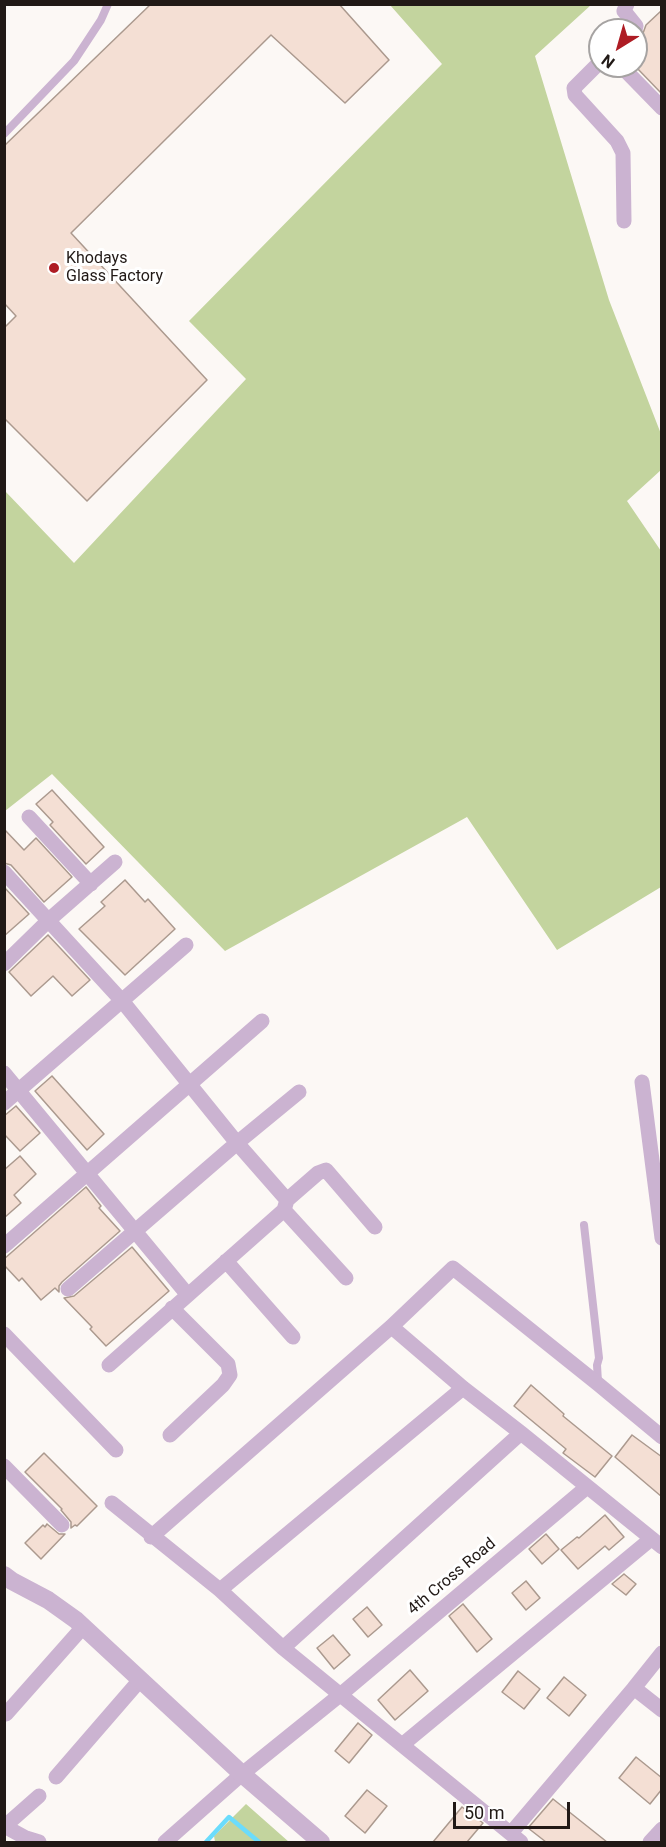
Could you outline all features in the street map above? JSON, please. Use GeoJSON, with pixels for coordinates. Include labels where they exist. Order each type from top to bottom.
{"type":"FeatureCollection","features":[{"type":"Feature","properties":{"kind":"street"},"geometry":{"type":"LineString","coordinates":[[627,4],[624,11],[630,18]]}},
{"type":"Feature","properties":{"kind":"street"},"geometry":{"type":"LineString","coordinates":[[588,75],[574,88],[574,95],[617,141],[623,153],[624,221]]}},
{"type":"Feature","properties":{"kind":"street"},"geometry":{"type":"LineString","coordinates":[[633,78],[662,108]]}},
{"type":"Feature","properties":{"kind":"street"},"geometry":{"type":"LineString","coordinates":[[29,817],[91,884]]}},
{"type":"Feature","properties":{"kind":"street"},"geometry":{"type":"LineString","coordinates":[[4,964],[50,919],[115,862]]}},
{"type":"Feature","properties":{"kind":"street"},"geometry":{"type":"LineString","coordinates":[[4,872],[50,919],[123,1002],[346,1278]]}},
{"type":"Feature","properties":{"kind":"street"},"geometry":{"type":"LineString","coordinates":[[4,1103],[186,945]]}},
{"type":"Feature","properties":{"kind":"street"},"geometry":{"type":"LineString","coordinates":[[4,1246],[262,1021]]}},
{"type":"Feature","properties":{"kind":"street"},"geometry":{"type":"LineString","coordinates":[[4,1072],[187,1294]]}},
{"type":"Feature","properties":{"kind":"street"},"geometry":{"type":"LineString","coordinates":[[642,1082],[662,1238]]}},
{"type":"Feature","properties":{"kind":"street"},"geometry":{"type":"LineString","coordinates":[[68,1289],[299,1092]]}},
{"type":"Feature","properties":{"kind":"street"},"geometry":{"type":"LineString","coordinates":[[109,1365],[226,1261],[318,1173],[326,1170],[333,1176],[375,1227]]}},
{"type":"Feature","properties":{"kind":"street"},"geometry":{"type":"LineString","coordinates":[[226,1261],[293,1337]]}},
{"type":"Feature","properties":{"kind":"street"},"geometry":{"type":"LineString","coordinates":[[151,1537],[391,1327],[453,1268],[662,1437]]}},
{"type":"Feature","properties":{"kind":"street"},"geometry":{"type":"LineString","coordinates":[[170,1435],[223,1385],[230,1375],[228,1364],[172,1308]]}},
{"type":"Feature","properties":{"kind":"street"},"geometry":{"type":"LineString","coordinates":[[391,1327],[462,1389],[521,1433],[656,1543],[402,1744]]}},
{"type":"Feature","properties":{"kind":"street"},"geometry":{"type":"LineString","coordinates":[[4,1334],[116,1450]]}},
{"type":"Feature","properties":{"kind":"street"},"geometry":{"type":"LineString","coordinates":[[220,1590],[462,1389]]}},
{"type":"Feature","properties":{"kind":"street"},"geometry":{"type":"LineString","coordinates":[[283,1648],[521,1433]]}},
{"type":"Feature","properties":{"kind":"street"},"geometry":{"type":"LineString","coordinates":[[4,1466],[62,1525]]}},
{"type":"Feature","properties":{"kind":"street","name":"4th Cross Road"},"geometry":{"type":"LineString","coordinates":[[165,1842],[242,1774],[340,1695],[587,1487]]}},
{"type":"Feature","properties":{"kind":"street"},"geometry":{"type":"LineString","coordinates":[[112,1503],[151,1537],[220,1590],[283,1648],[516,1838],[662,1653]]}},
{"type":"Feature","properties":{"kind":"street"},"geometry":{"type":"LineString","coordinates":[[4,1575],[48,1600],[83,1627],[242,1774],[321,1842]]}},
{"type":"Feature","properties":{"kind":"street"},"geometry":{"type":"LineString","coordinates":[[6,1713],[83,1627]]}},
{"type":"Feature","properties":{"kind":"street"},"geometry":{"type":"LineString","coordinates":[[56,1777],[140,1680]]}},
{"type":"Feature","properties":{"kind":"street"},"geometry":{"type":"LineString","coordinates":[[634,1688],[662,1710]]}},
{"type":"Feature","properties":{"kind":"street"},"geometry":{"type":"LineString","coordinates":[[39,1796],[5,1826],[26,1838],[39,1842]]}},
{"type":"Feature","properties":{"kind":"street"},"geometry":{"type":"LineString","coordinates":[[650,1842],[662,1829]]}},
{"type":"Feature","properties":{"kind":"lane"},"geometry":{"type":"LineString","coordinates":[[4,134],[74,62],[101,20],[108,4]]}},
{"type":"Feature","properties":{"kind":"lane"},"geometry":{"type":"LineString","coordinates":[[584,1225],[599,1358],[598,1384]]}},
{"type":"Feature","properties":{"kind":"green space"},"geometry":{"type":"Polygon","coordinates":[[[390,5],[591,5],[535,56],[609,300],[661,434],[661,470],[627,501],[661,551],[661,887],[557,950],[467,817],[225,951],[52,774],[5,811],[5,491],[74,563],[246,379],[189,321],[442,64],[390,5]]]}},
{"type":"Feature","properties":{"kind":"green space"},"geometry":{"type":"Polygon","coordinates":[[[246,1804],[289,1842],[215,1842],[214,1836],[246,1804]]]}},
{"type":"Feature","properties":{"kind":"building","name":"Khodays Glass Factory"},"geometry":{"type":"Polygon","coordinates":[[[151,4],[339,4],[389,60],[345,103],[271,35],[71,233],[207,380],[87,501],[4,418],[4,328],[16,316],[4,303],[4,146],[151,4]]]}},
{"type":"Feature","properties":{"kind":"building"},"geometry":{"type":"Polygon","coordinates":[[[662,10],[662,94],[647,78],[648,23],[662,10]]]}},
{"type":"Feature","properties":{"kind":"building"},"geometry":{"type":"Polygon","coordinates":[[[52,790],[104,847],[86,864],[50,825],[53,822],[36,804],[52,790]]]}},
{"type":"Feature","properties":{"kind":"building"},"geometry":{"type":"Polygon","coordinates":[[[4,829],[24,850],[36,838],[72,877],[44,902],[11,865],[4,863],[4,829]]]}},
{"type":"Feature","properties":{"kind":"building"},"geometry":{"type":"Polygon","coordinates":[[[125,880],[145,902],[148,899],[175,929],[125,975],[79,929],[105,906],[101,902],[125,880]]]}},
{"type":"Feature","properties":{"kind":"building"},"geometry":{"type":"Polygon","coordinates":[[[4,887],[29,914],[4,936],[4,887]]]}},
{"type":"Feature","properties":{"kind":"building"},"geometry":{"type":"Polygon","coordinates":[[[48,935],[90,980],[72,996],[53,976],[31,996],[9,972],[48,935]]]}},
{"type":"Feature","properties":{"kind":"building"},"geometry":{"type":"Polygon","coordinates":[[[52,1076],[104,1134],[87,1150],[35,1091],[52,1076]]]}},
{"type":"Feature","properties":{"kind":"building"},"geometry":{"type":"Polygon","coordinates":[[[16,1106],[40,1133],[20,1151],[4,1134],[4,1116],[16,1106]]]}},
{"type":"Feature","properties":{"kind":"building"},"geometry":{"type":"Polygon","coordinates":[[[20,1156],[36,1174],[14,1195],[21,1203],[4,1218],[4,1170],[20,1156]]]}},
{"type":"Feature","properties":{"kind":"building"},"geometry":{"type":"Polygon","coordinates":[[[86,1187],[101,1206],[99,1208],[120,1231],[62,1282],[59,1292],[55,1288],[41,1300],[22,1278],[19,1281],[4,1265],[4,1259],[86,1187]]]}},
{"type":"Feature","properties":{"kind":"building"},"geometry":{"type":"Polygon","coordinates":[[[132,1247],[169,1291],[106,1346],[90,1329],[92,1327],[64,1298],[74,1296],[132,1247]]]}},
{"type":"Feature","properties":{"kind":"building"},"geometry":{"type":"Polygon","coordinates":[[[531,1385],[564,1414],[563,1416],[612,1456],[595,1477],[563,1453],[566,1449],[514,1406],[531,1385]]]}},
{"type":"Feature","properties":{"kind":"building"},"geometry":{"type":"Polygon","coordinates":[[[632,1435],[662,1457],[662,1497],[615,1457],[632,1435]]]}},
{"type":"Feature","properties":{"kind":"building"},"geometry":{"type":"Polygon","coordinates":[[[44,1453],[97,1506],[77,1526],[71,1528],[71,1522],[62,1509],[25,1472],[44,1453]]]}},
{"type":"Feature","properties":{"kind":"building"},"geometry":{"type":"Polygon","coordinates":[[[605,1515],[624,1537],[609,1550],[605,1546],[578,1569],[561,1550],[577,1537],[579,1538],[605,1515]]]}},
{"type":"Feature","properties":{"kind":"building"},"geometry":{"type":"Polygon","coordinates":[[[47,1524],[59,1534],[65,1534],[41,1559],[25,1543],[43,1525],[45,1527],[47,1524]]]}},
{"type":"Feature","properties":{"kind":"building"},"geometry":{"type":"Polygon","coordinates":[[[546,1534],[559,1549],[542,1564],[529,1549],[546,1534]]]}},
{"type":"Feature","properties":{"kind":"building"},"geometry":{"type":"Polygon","coordinates":[[[624,1574],[636,1584],[626,1595],[612,1584],[624,1574]]]}},
{"type":"Feature","properties":{"kind":"building"},"geometry":{"type":"Polygon","coordinates":[[[526,1581],[540,1598],[526,1610],[512,1593],[526,1581]]]}},
{"type":"Feature","properties":{"kind":"building"},"geometry":{"type":"Polygon","coordinates":[[[463,1604],[492,1639],[477,1652],[449,1616],[463,1604]]]}},
{"type":"Feature","properties":{"kind":"building"},"geometry":{"type":"Polygon","coordinates":[[[367,1607],[382,1625],[368,1637],[353,1619],[367,1607]]]}},
{"type":"Feature","properties":{"kind":"building"},"geometry":{"type":"Polygon","coordinates":[[[333,1635],[350,1655],[334,1669],[317,1648],[333,1635]]]}},
{"type":"Feature","properties":{"kind":"building"},"geometry":{"type":"Polygon","coordinates":[[[410,1670],[428,1691],[395,1720],[378,1700],[410,1670]]]}},
{"type":"Feature","properties":{"kind":"building"},"geometry":{"type":"Polygon","coordinates":[[[518,1671],[540,1689],[524,1709],[502,1692],[518,1671]]]}},
{"type":"Feature","properties":{"kind":"building"},"geometry":{"type":"Polygon","coordinates":[[[564,1677],[586,1695],[569,1716],[547,1698],[564,1677]]]}},
{"type":"Feature","properties":{"kind":"building"},"geometry":{"type":"Polygon","coordinates":[[[358,1723],[372,1735],[349,1763],[335,1751],[358,1723]]]}},
{"type":"Feature","properties":{"kind":"building"},"geometry":{"type":"Polygon","coordinates":[[[636,1757],[662,1778],[662,1789],[650,1804],[619,1778],[636,1757]]]}},
{"type":"Feature","properties":{"kind":"building"},"geometry":{"type":"Polygon","coordinates":[[[367,1790],[387,1806],[365,1833],[345,1816],[367,1790]]]}},
{"type":"Feature","properties":{"kind":"building"},"geometry":{"type":"Polygon","coordinates":[[[553,1799],[607,1842],[546,1842],[528,1828],[553,1799]]]}},
{"type":"Feature","properties":{"kind":"building"},"geometry":{"type":"Polygon","coordinates":[[[462,1807],[483,1823],[467,1842],[433,1842],[462,1807]]]}},
{"type":"Feature","properties":{"kind":"waterway"},"geometry":{"type":"LineString","coordinates":[[206,1842],[229,1817],[259,1842]]}},
{"type":"Feature","properties":{"kind":"place","name":"Khodays Glass Factory"},"geometry":{"type":"Point","coordinates":[54,268]}}]}
